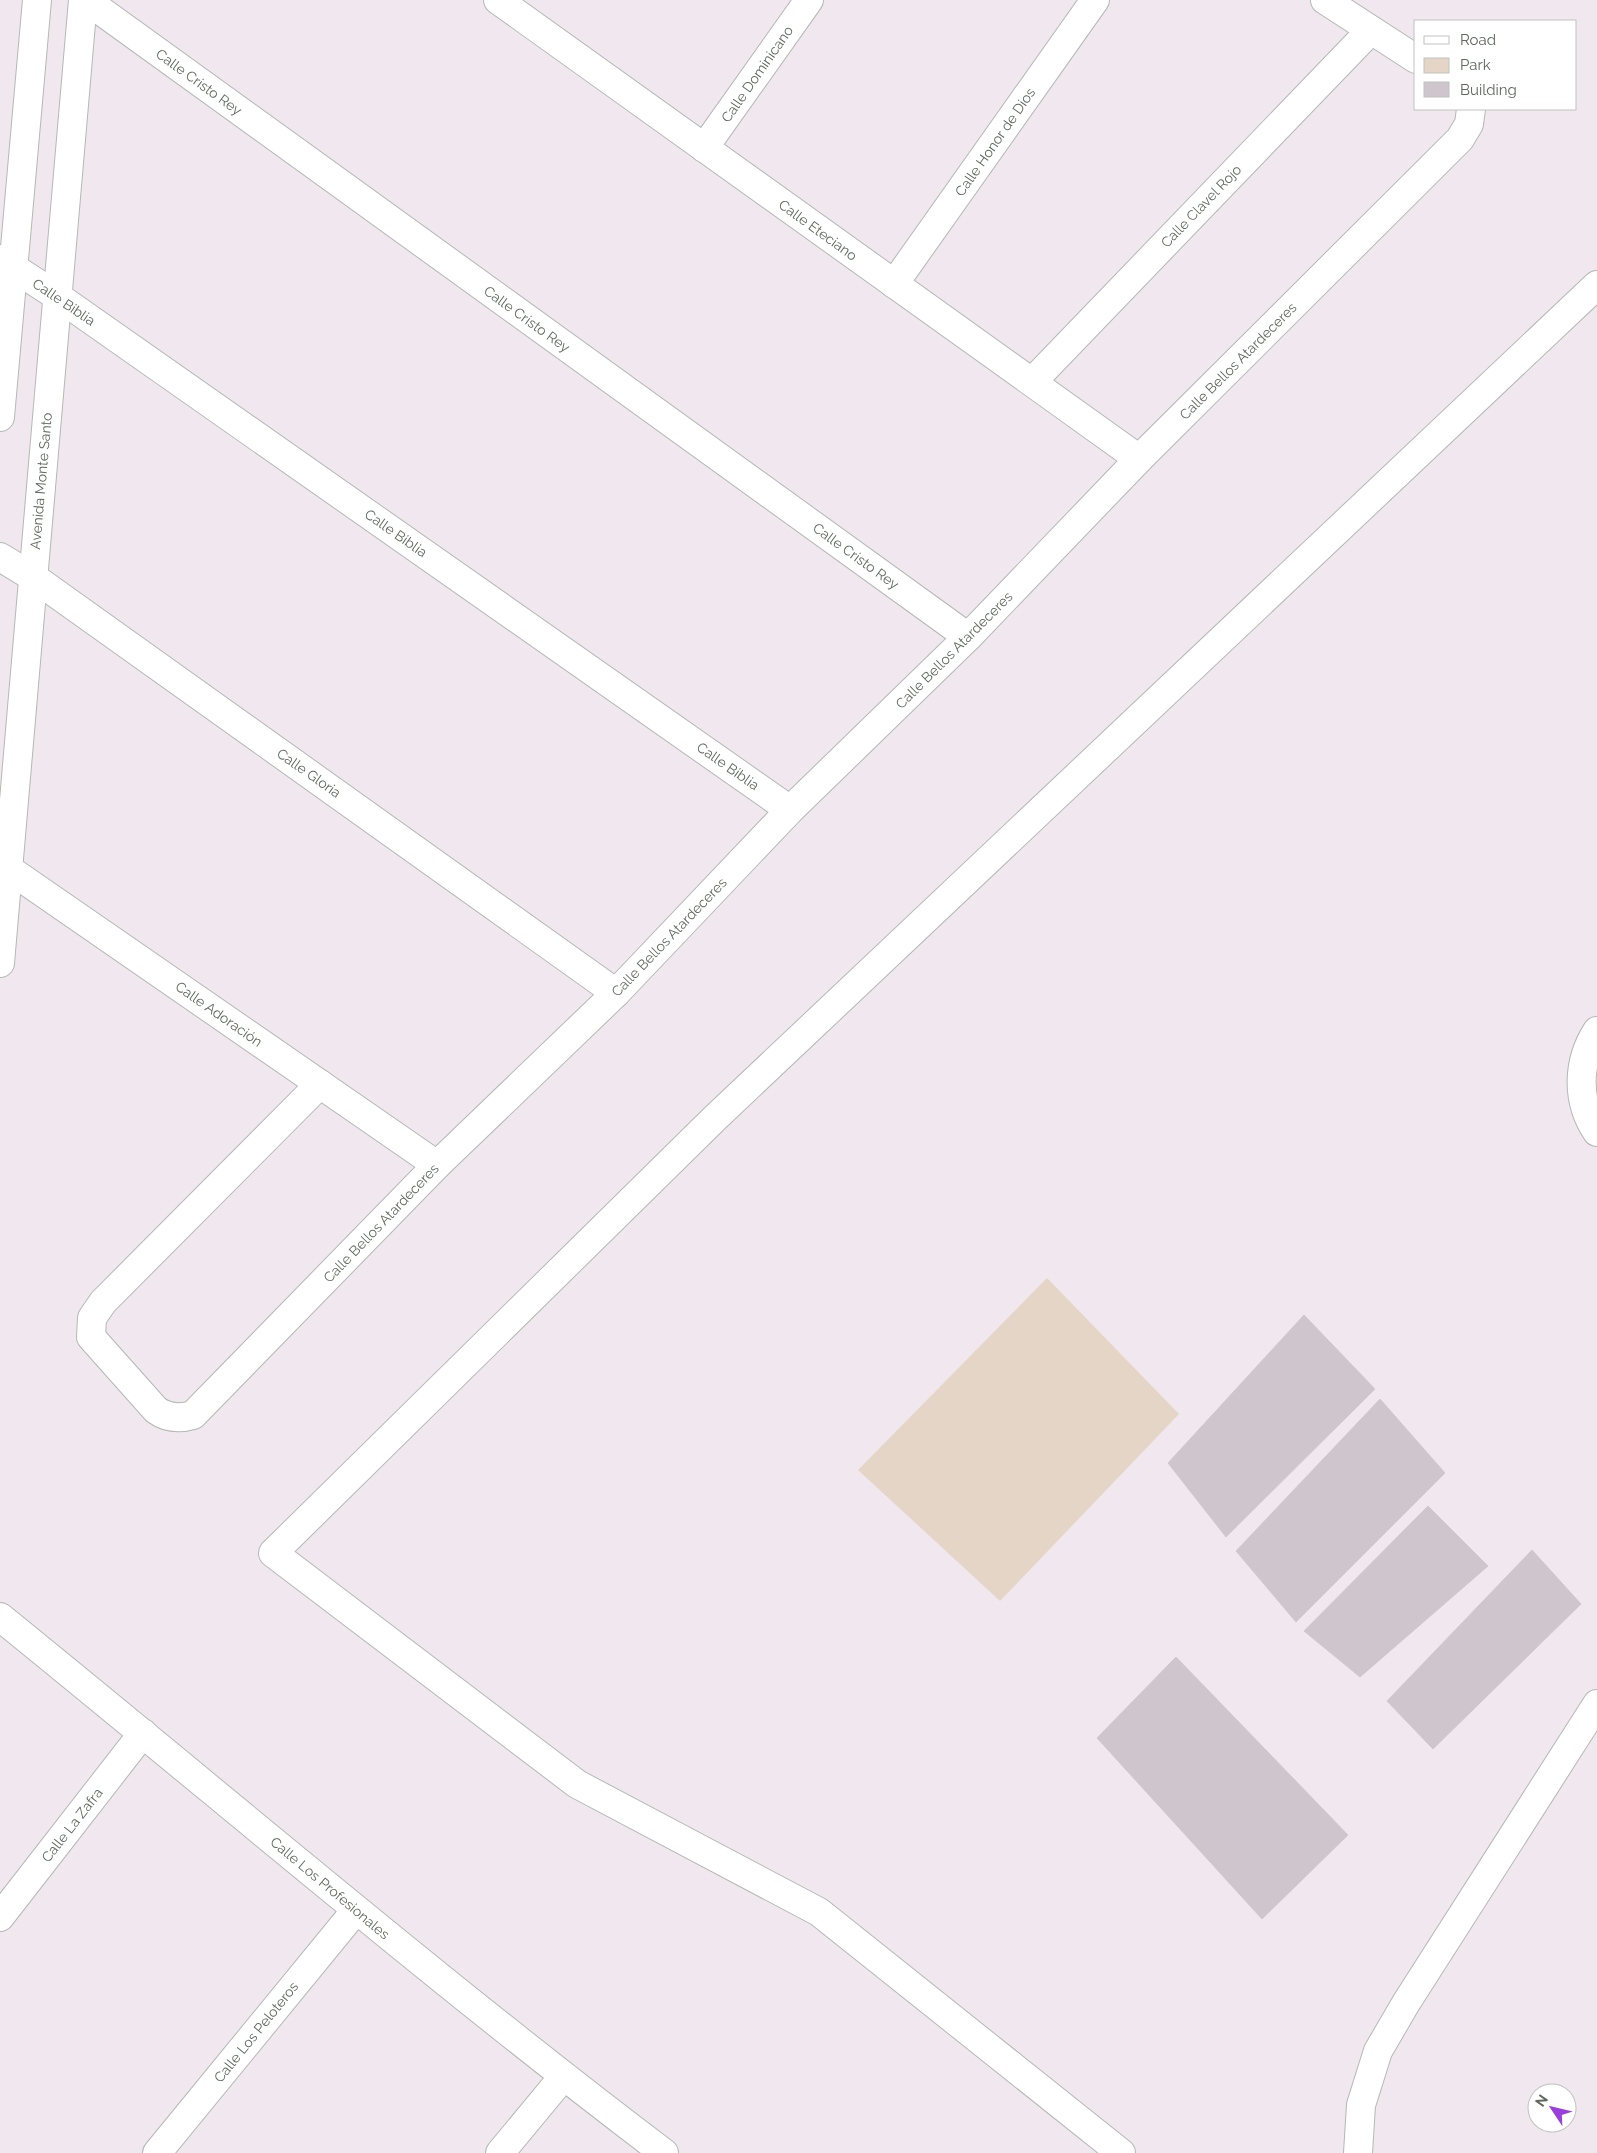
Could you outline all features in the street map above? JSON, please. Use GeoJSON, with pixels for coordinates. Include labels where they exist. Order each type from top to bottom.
{"type":"FeatureCollection","features":[{"type":"Feature","properties":{"kind":"street"},"geometry":{"type":"LineString","coordinates":[[0,417],[6,264],[37,0]]}},
{"type":"Feature","properties":{"kind":"street","name":"Avenida Monte Santo"},"geometry":{"type":"LineString","coordinates":[[0,963],[4,865],[33,577],[85,0]]}},
{"type":"Feature","properties":{"kind":"street","name":"Calle Cristo Rey"},"geometry":{"type":"LineString","coordinates":[[85,0],[968,638]]}},
{"type":"Feature","properties":{"kind":"street","name":"Calle Eteciano"},"geometry":{"type":"LineString","coordinates":[[498,0],[1139,459]]}},
{"type":"Feature","properties":{"kind":"street","name":"Calle Dominicano"},"geometry":{"type":"LineString","coordinates":[[704,148],[809,0]]}},
{"type":"Feature","properties":{"kind":"street","name":"Calle Honor de Dios"},"geometry":{"type":"LineString","coordinates":[[894,284],[1095,0]]}},
{"type":"Feature","properties":{"kind":"street"},"geometry":{"type":"LineString","coordinates":[[1325,0],[1414,58]]}},
{"type":"Feature","properties":{"kind":"street","name":"Calle Clavel Rojo"},"geometry":{"type":"LineString","coordinates":[[1032,382],[1371,30]]}},
{"type":"Feature","properties":{"kind":"street","name":"Calle Bellos Atardeceres"},"geometry":{"type":"LineString","coordinates":[[320,1084],[103,1302],[92,1318],[91,1337],[156,1410],[162,1414],[178,1418],[193,1416],[437,1165],[616,992],[790,810],[968,638],[1139,459],[1460,139],[1469,124],[1470,110]]}},
{"type":"Feature","properties":{"kind":"street","name":"Calle Biblia"},"geometry":{"type":"LineString","coordinates":[[6,264],[57,296],[790,810]]}},
{"type":"Feature","properties":{"kind":"street"},"geometry":{"type":"LineString","coordinates":[[1121,2153],[819,1912],[577,1784],[273,1553],[714,1118],[1597,285]]}},
{"type":"Feature","properties":{"kind":"street","name":"Calle Gloria"},"geometry":{"type":"LineString","coordinates":[[0,557],[33,577],[616,992]]}},
{"type":"Feature","properties":{"kind":"street","name":"Calle Adoración"},"geometry":{"type":"LineString","coordinates":[[4,865],[437,1165]]}},
{"type":"Feature","properties":{"kind":"street"},"geometry":{"type":"LineString","coordinates":[[1597,1031],[1584,1058],[1581,1077],[1582,1096],[1587,1114],[1597,1132]]}},
{"type":"Feature","properties":{"kind":"street","name":"Calle Los Profesionales"},"geometry":{"type":"LineString","coordinates":[[0,1617],[356,1910],[563,2076],[664,2153]]}},
{"type":"Feature","properties":{"kind":"street"},"geometry":{"type":"LineString","coordinates":[[1358,2153],[1361,2105],[1378,2051],[1406,2003],[1597,1704]]}},
{"type":"Feature","properties":{"kind":"street","name":"Calle La Zafra"},"geometry":{"type":"LineString","coordinates":[[0,1916],[143,1733]]}},
{"type":"Feature","properties":{"kind":"street","name":"Calle Los Peloteros"},"geometry":{"type":"LineString","coordinates":[[157,2153],[356,1910]]}},
{"type":"Feature","properties":{"kind":"street"},"geometry":{"type":"LineString","coordinates":[[500,2153],[563,2076]]}},
{"type":"Feature","properties":{"kind":"green space"},"geometry":{"type":"Polygon","coordinates":[[[1047,1278],[1179,1414],[1000,1601],[858,1470],[1047,1278]]]}},
{"type":"Feature","properties":{"kind":"building"},"geometry":{"type":"Polygon","coordinates":[[[1304,1315],[1375,1389],[1226,1537],[1168,1463],[1304,1315]]]}},
{"type":"Feature","properties":{"kind":"building"},"geometry":{"type":"Polygon","coordinates":[[[1380,1399],[1445,1473],[1296,1622],[1236,1551],[1380,1399]]]}},
{"type":"Feature","properties":{"kind":"building"},"geometry":{"type":"Polygon","coordinates":[[[1428,1506],[1488,1566],[1360,1677],[1304,1631],[1428,1506]]]}},
{"type":"Feature","properties":{"kind":"building"},"geometry":{"type":"Polygon","coordinates":[[[1532,1550],[1581,1604],[1433,1749],[1387,1701],[1532,1550]]]}},
{"type":"Feature","properties":{"kind":"building"},"geometry":{"type":"Polygon","coordinates":[[[1176,1657],[1348,1835],[1262,1919],[1097,1738],[1176,1657]]]}}]}
